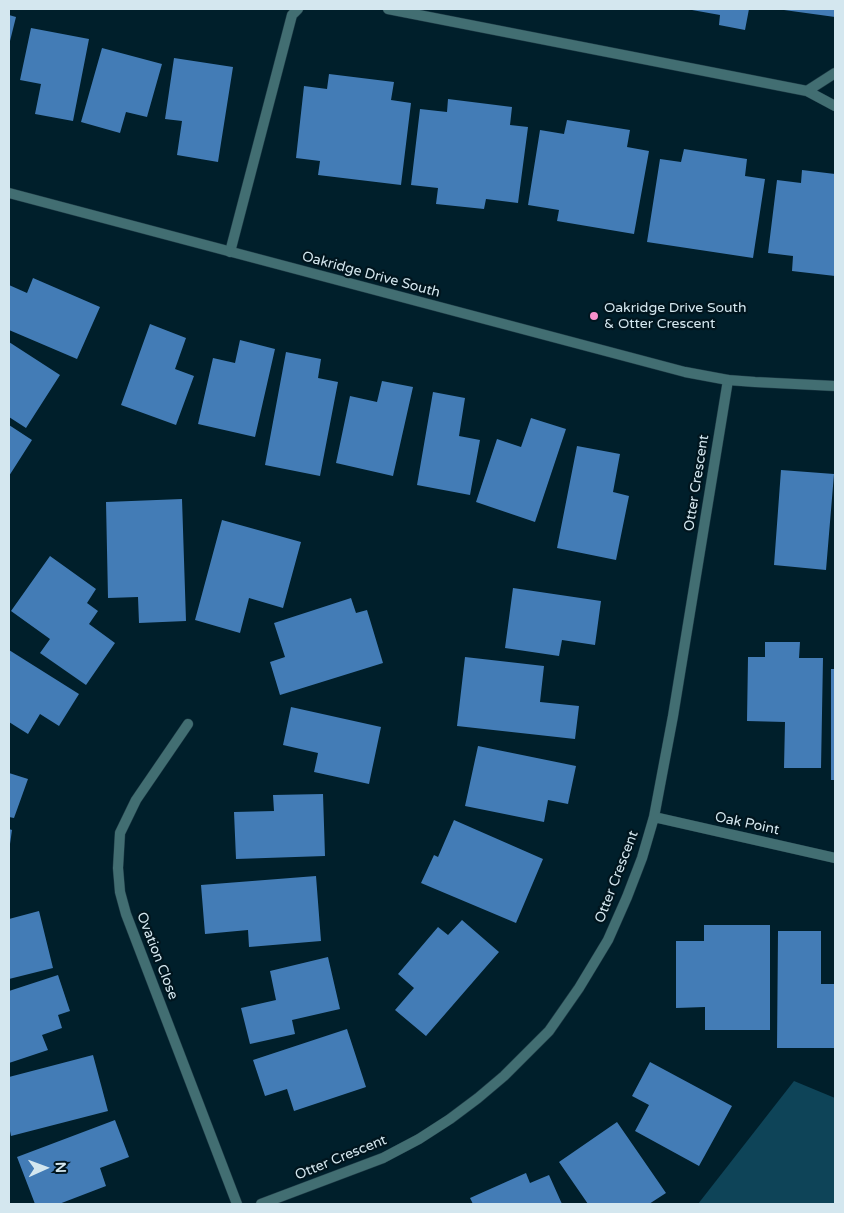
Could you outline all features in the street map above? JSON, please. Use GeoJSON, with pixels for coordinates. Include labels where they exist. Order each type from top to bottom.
{"type":"FeatureCollection","features":[{"type":"Feature","properties":{"kind":"street"},"geometry":{"type":"LineString","coordinates":[[230,252],[292,15],[298,9]]}},
{"type":"Feature","properties":{"kind":"street"},"geometry":{"type":"LineString","coordinates":[[388,9],[807,92],[835,106]]}},
{"type":"Feature","properties":{"kind":"street"},"geometry":{"type":"LineString","coordinates":[[807,92],[835,73]]}},
{"type":"Feature","properties":{"kind":"street","name":"Oakridge Drive South"},"geometry":{"type":"LineString","coordinates":[[9,193],[686,372],[728,380],[835,386]]}},
{"type":"Feature","properties":{"kind":"street","name":"Otter Crescent"},"geometry":{"type":"LineString","coordinates":[[261,1204],[383,1158],[419,1139],[478,1098],[504,1076],[549,1032],[579,988],[608,940],[642,858],[654,817],[673,716],[728,380]]}},
{"type":"Feature","properties":{"kind":"street","name":"Ovation Close"},"geometry":{"type":"LineString","coordinates":[[188,724],[136,800],[120,833],[118,868],[120,892],[126,914],[238,1204]]}},
{"type":"Feature","properties":{"kind":"street","name":"Oak Point"},"geometry":{"type":"LineString","coordinates":[[654,817],[835,858]]}},
{"type":"Feature","properties":{"kind":"shaded area"},"geometry":{"type":"Polygon","coordinates":[[[794,1081],[835,1098],[835,1204],[698,1204],[794,1081]]]}},
{"type":"Feature","properties":{"kind":"building"},"geometry":{"type":"Polygon","coordinates":[[[692,9],[749,9],[745,30],[719,25],[720,15],[692,9]]]}},
{"type":"Feature","properties":{"kind":"building"},"geometry":{"type":"Polygon","coordinates":[[[835,9],[835,17],[784,10],[835,9]]]}},
{"type":"Feature","properties":{"kind":"building"},"geometry":{"type":"Polygon","coordinates":[[[9,15],[16,17],[9,45],[9,15]]]}},
{"type":"Feature","properties":{"kind":"building"},"geometry":{"type":"Polygon","coordinates":[[[31,28],[89,39],[73,121],[35,114],[41,84],[20,80],[31,28]]]}},
{"type":"Feature","properties":{"kind":"building"},"geometry":{"type":"Polygon","coordinates":[[[102,48],[162,64],[147,117],[126,112],[120,133],[81,122],[102,48]]]}},
{"type":"Feature","properties":{"kind":"building"},"geometry":{"type":"Polygon","coordinates":[[[174,58],[233,67],[218,162],[177,155],[182,121],[165,119],[174,58]]]}},
{"type":"Feature","properties":{"kind":"building"},"geometry":{"type":"Polygon","coordinates":[[[329,74],[394,82],[391,100],[411,103],[401,185],[318,175],[320,161],[296,158],[304,86],[327,89],[329,74]]]}},
{"type":"Feature","properties":{"kind":"building"},"geometry":{"type":"Polygon","coordinates":[[[448,99],[512,107],[510,125],[528,127],[518,203],[486,199],[484,209],[436,204],[438,188],[411,185],[420,109],[447,112],[448,99]]]}},
{"type":"Feature","properties":{"kind":"building"},"geometry":{"type":"Polygon","coordinates":[[[567,120],[630,130],[627,147],[649,151],[634,234],[557,221],[559,210],[528,205],[540,130],[564,134],[567,120]]]}},
{"type":"Feature","properties":{"kind":"building"},"geometry":{"type":"Polygon","coordinates":[[[684,149],[747,159],[745,176],[765,179],[753,258],[647,242],[660,159],[681,162],[684,149]]]}},
{"type":"Feature","properties":{"kind":"building"},"geometry":{"type":"Polygon","coordinates":[[[802,170],[835,174],[835,276],[792,271],[793,256],[768,253],[777,180],[801,183],[802,170]]]}},
{"type":"Feature","properties":{"kind":"building"},"geometry":{"type":"Polygon","coordinates":[[[33,278],[100,307],[77,359],[9,330],[9,285],[27,293],[33,278]]]}},
{"type":"Feature","properties":{"kind":"building"},"geometry":{"type":"Polygon","coordinates":[[[150,324],[186,338],[175,369],[194,376],[176,425],[121,405],[150,324]]]}},
{"type":"Feature","properties":{"kind":"building"},"geometry":{"type":"Polygon","coordinates":[[[240,340],[275,349],[255,437],[198,424],[213,358],[235,363],[240,340]]]}},
{"type":"Feature","properties":{"kind":"building"},"geometry":{"type":"Polygon","coordinates":[[[9,342],[60,375],[26,428],[9,417],[9,342]]]}},
{"type":"Feature","properties":{"kind":"building"},"geometry":{"type":"Polygon","coordinates":[[[286,352],[321,359],[318,378],[338,382],[320,476],[265,465],[286,352]]]}},
{"type":"Feature","properties":{"kind":"building"},"geometry":{"type":"Polygon","coordinates":[[[382,381],[413,387],[393,476],[336,463],[350,396],[377,402],[382,381]]]}},
{"type":"Feature","properties":{"kind":"building"},"geometry":{"type":"Polygon","coordinates":[[[433,392],[465,398],[459,436],[480,440],[470,495],[417,485],[433,392]]]}},
{"type":"Feature","properties":{"kind":"building"},"geometry":{"type":"Polygon","coordinates":[[[531,418],[566,429],[535,522],[476,502],[497,439],[521,447],[531,418]]]}},
{"type":"Feature","properties":{"kind":"building"},"geometry":{"type":"Polygon","coordinates":[[[9,425],[32,440],[9,476],[9,425]]]}},
{"type":"Feature","properties":{"kind":"building"},"geometry":{"type":"Polygon","coordinates":[[[577,446],[620,454],[613,492],[629,496],[616,560],[557,548],[577,446]]]}},
{"type":"Feature","properties":{"kind":"building"},"geometry":{"type":"Polygon","coordinates":[[[781,470],[834,474],[826,570],[774,565],[781,470]]]}},
{"type":"Feature","properties":{"kind":"building"},"geometry":{"type":"Polygon","coordinates":[[[182,499],[186,621],[139,623],[138,597],[108,598],[106,502],[182,499]]]}},
{"type":"Feature","properties":{"kind":"building"},"geometry":{"type":"Polygon","coordinates":[[[222,520],[301,542],[283,608],[249,598],[240,633],[195,620],[222,520]]]}},
{"type":"Feature","properties":{"kind":"building"},"geometry":{"type":"Polygon","coordinates":[[[50,556],[96,589],[87,603],[98,611],[89,624],[115,643],[86,685],[40,653],[50,639],[11,611],[50,556]]]}},
{"type":"Feature","properties":{"kind":"building"},"geometry":{"type":"Polygon","coordinates":[[[513,588],[601,601],[595,645],[562,640],[559,656],[505,648],[513,588]]]}},
{"type":"Feature","properties":{"kind":"building"},"geometry":{"type":"Polygon","coordinates":[[[351,598],[356,613],[367,610],[383,663],[280,695],[270,662],[285,657],[274,623],[351,598]]]}},
{"type":"Feature","properties":{"kind":"building"},"geometry":{"type":"Polygon","coordinates":[[[765,642],[800,642],[799,658],[823,658],[821,768],[784,768],[785,722],[747,721],[748,657],[765,657],[765,642]]]}},
{"type":"Feature","properties":{"kind":"building"},"geometry":{"type":"Polygon","coordinates":[[[9,650],[79,694],[59,726],[40,714],[28,734],[9,722],[9,650]]]}},
{"type":"Feature","properties":{"kind":"building"},"geometry":{"type":"Polygon","coordinates":[[[465,657],[544,666],[540,702],[579,706],[575,739],[457,726],[465,657]]]}},
{"type":"Feature","properties":{"kind":"building"},"geometry":{"type":"Polygon","coordinates":[[[831,669],[835,669],[835,780],[831,780],[831,669]]]}},
{"type":"Feature","properties":{"kind":"building"},"geometry":{"type":"Polygon","coordinates":[[[291,707],[381,727],[369,784],[314,772],[318,753],[283,745],[291,707]]]}},
{"type":"Feature","properties":{"kind":"building"},"geometry":{"type":"Polygon","coordinates":[[[478,746],[576,766],[568,804],[548,800],[544,822],[465,806],[478,746]]]}},
{"type":"Feature","properties":{"kind":"building"},"geometry":{"type":"Polygon","coordinates":[[[9,773],[28,779],[14,818],[9,817],[9,773]]]}},
{"type":"Feature","properties":{"kind":"building"},"geometry":{"type":"Polygon","coordinates":[[[323,794],[325,856],[236,859],[234,812],[274,811],[273,795],[323,794]]]}},
{"type":"Feature","properties":{"kind":"building"},"geometry":{"type":"Polygon","coordinates":[[[454,820],[543,859],[516,923],[421,883],[434,855],[438,857],[454,820]]]}},
{"type":"Feature","properties":{"kind":"building"},"geometry":{"type":"Polygon","coordinates":[[[9,829],[12,830],[10,844],[9,844],[9,829]]]}},
{"type":"Feature","properties":{"kind":"building"},"geometry":{"type":"Polygon","coordinates":[[[316,876],[321,941],[249,947],[248,930],[205,934],[201,885],[316,876]]]}},
{"type":"Feature","properties":{"kind":"building"},"geometry":{"type":"Polygon","coordinates":[[[39,911],[53,968],[9,979],[9,919],[39,911]]]}},
{"type":"Feature","properties":{"kind":"building"},"geometry":{"type":"Polygon","coordinates":[[[462,920],[499,952],[426,1036],[395,1010],[414,988],[398,974],[438,927],[448,935],[462,920]]]}},
{"type":"Feature","properties":{"kind":"building"},"geometry":{"type":"Polygon","coordinates":[[[704,925],[770,925],[770,1030],[705,1030],[705,1007],[676,1008],[676,941],[704,941],[704,925]]]}},
{"type":"Feature","properties":{"kind":"building"},"geometry":{"type":"Polygon","coordinates":[[[778,931],[821,931],[821,984],[835,984],[835,1048],[777,1048],[778,931]]]}},
{"type":"Feature","properties":{"kind":"building"},"geometry":{"type":"Polygon","coordinates":[[[328,957],[340,1009],[292,1020],[295,1034],[250,1044],[241,1008],[276,1000],[270,971],[328,957]]]}},
{"type":"Feature","properties":{"kind":"building"},"geometry":{"type":"Polygon","coordinates":[[[58,975],[70,1011],[58,1015],[62,1028],[42,1035],[48,1050],[9,1063],[9,991],[58,975]]]}},
{"type":"Feature","properties":{"kind":"building"},"geometry":{"type":"Polygon","coordinates":[[[347,1029],[366,1087],[294,1111],[287,1089],[265,1096],[253,1060],[347,1029]]]}},
{"type":"Feature","properties":{"kind":"building"},"geometry":{"type":"Polygon","coordinates":[[[93,1055],[108,1111],[11,1136],[9,1126],[9,1077],[93,1055]]]}},
{"type":"Feature","properties":{"kind":"building"},"geometry":{"type":"Polygon","coordinates":[[[650,1062],[732,1106],[699,1166],[635,1131],[649,1105],[632,1096],[650,1062]]]}},
{"type":"Feature","properties":{"kind":"building"},"geometry":{"type":"Polygon","coordinates":[[[115,1120],[129,1157],[100,1168],[106,1186],[59,1204],[35,1204],[17,1157],[115,1120]]]}},
{"type":"Feature","properties":{"kind":"building"},"geometry":{"type":"Polygon","coordinates":[[[617,1122],[666,1193],[649,1204],[588,1204],[559,1162],[617,1122]]]}},
{"type":"Feature","properties":{"kind":"building"},"geometry":{"type":"Polygon","coordinates":[[[526,1173],[530,1183],[549,1175],[562,1204],[473,1204],[470,1198],[526,1173]]]}},
{"type":"Feature","properties":{"kind":"place","name":"Oakridge Drive South & Otter Crescent"},"geometry":{"type":"Point","coordinates":[594,316]}}]}
